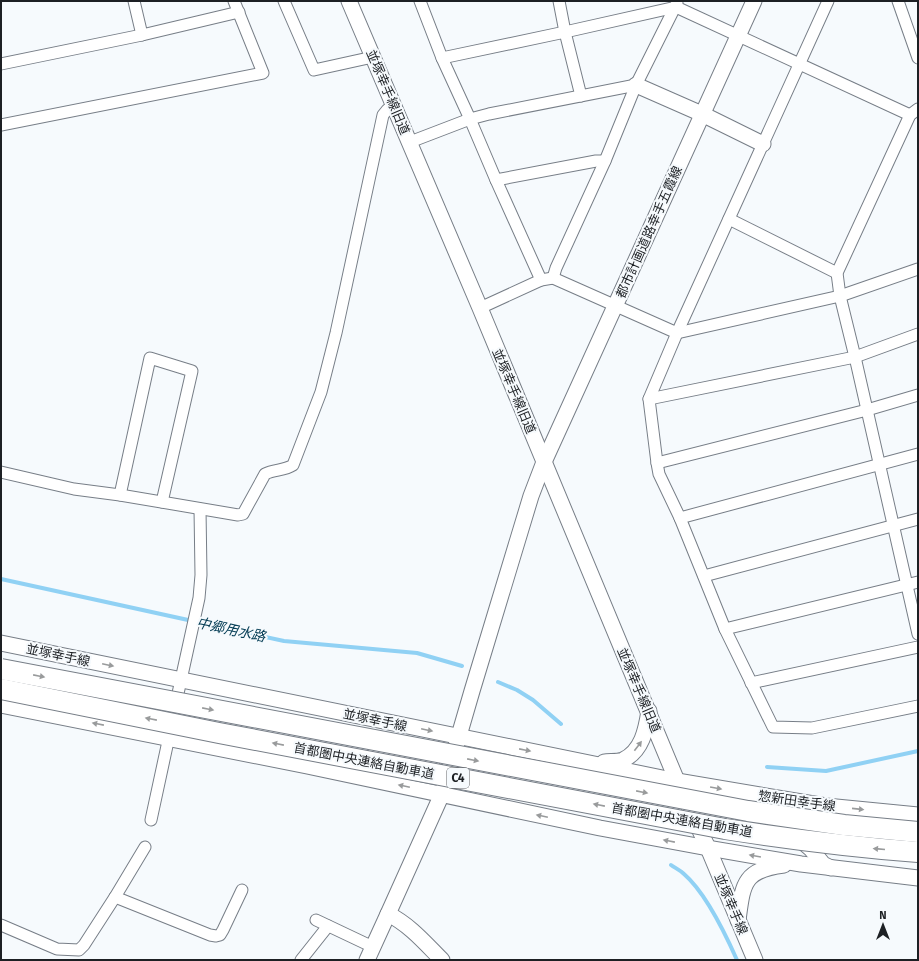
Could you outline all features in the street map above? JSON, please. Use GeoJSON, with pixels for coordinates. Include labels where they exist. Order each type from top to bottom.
{"type":"FeatureCollection","features":[{"type":"Feature","properties":{"kind":"highway","name":"首都圏中央連絡自動車道"},"geometry":{"type":"LineString","coordinates":[[1,669],[748,811],[844,825],[918,832]]}},
{"type":"Feature","properties":{"kind":"highway","name":"首都圏中央連絡自動車道"},"geometry":{"type":"LineString","coordinates":[[1,690],[725,829],[789,839],[918,852]]}},
{"type":"Feature","properties":{"kind":"main road","name":"並塚幸手線旧道"},"geometry":{"type":"LineString","coordinates":[[349,1],[480,308],[677,781]]}},
{"type":"Feature","properties":{"kind":"main road","name":"都市計画道路幸手五霞線"},"geometry":{"type":"LineString","coordinates":[[370,953],[442,794],[531,496],[544,462],[754,1]]}},
{"type":"Feature","properties":{"kind":"main road"},"geometry":{"type":"LineString","coordinates":[[636,85],[702,114],[763,144]]}},
{"type":"Feature","properties":{"kind":"main road","name":"並塚幸手線"},"geometry":{"type":"LineString","coordinates":[[1,644],[677,781],[708,848],[755,960]]}},
{"type":"Feature","properties":{"kind":"main road"},"geometry":{"type":"LineString","coordinates":[[268,698],[326,718],[353,742],[359,745],[423,760],[433,767],[439,779],[442,794]]}},
{"type":"Feature","properties":{"kind":"main road"},"geometry":{"type":"LineString","coordinates":[[1,705],[442,794],[600,828],[801,864],[918,878]]}},
{"type":"Feature","properties":{"kind":"main road"},"geometry":{"type":"LineString","coordinates":[[591,763],[622,760],[634,750],[641,742],[645,734],[649,711]]}},
{"type":"Feature","properties":{"kind":"main road"},"geometry":{"type":"LineString","coordinates":[[677,781],[702,811],[709,816],[779,827],[791,832],[811,849],[823,864],[833,869]]}},
{"type":"Feature","properties":{"kind":"main road","name":"惣新田幸手線"},"geometry":{"type":"LineString","coordinates":[[677,781],[826,806],[918,815]]}},
{"type":"Feature","properties":{"kind":"main road"},"geometry":{"type":"LineString","coordinates":[[738,920],[742,891],[745,883],[753,874],[762,869],[801,864]]}},
{"type":"Feature","properties":{"kind":"main road"},"geometry":{"type":"LineString","coordinates":[[388,914],[400,920],[442,960]]}},
{"type":"Feature","properties":{"kind":"street"},"geometry":{"type":"LineString","coordinates":[[134,1],[142,34]]}},
{"type":"Feature","properties":{"kind":"street"},"geometry":{"type":"LineString","coordinates":[[1,124],[263,73],[234,1]]}},
{"type":"Feature","properties":{"kind":"street"},"geometry":{"type":"LineString","coordinates":[[284,1],[314,70],[372,57]]}},
{"type":"Feature","properties":{"kind":"street"},"geometry":{"type":"LineString","coordinates":[[560,1],[565,32],[581,96]]}},
{"type":"Feature","properties":{"kind":"street"},"geometry":{"type":"LineString","coordinates":[[828,1],[677,333],[649,399],[657,463],[659,474],[680,518],[725,629],[773,727],[812,728],[918,706]]}},
{"type":"Feature","properties":{"kind":"street"},"geometry":{"type":"LineString","coordinates":[[898,1],[918,58]]}},
{"type":"Feature","properties":{"kind":"street"},"geometry":{"type":"LineString","coordinates":[[423,2],[442,58],[540,280]]}},
{"type":"Feature","properties":{"kind":"street"},"geometry":{"type":"LineString","coordinates":[[553,278],[556,268],[605,161],[636,85],[677,4]]}},
{"type":"Feature","properties":{"kind":"street"},"geometry":{"type":"LineString","coordinates":[[442,58],[565,32],[677,4],[738,36],[914,112],[837,273],[840,296],[868,410],[894,526],[912,583],[918,634]]}},
{"type":"Feature","properties":{"kind":"street"},"geometry":{"type":"LineString","coordinates":[[1,64],[239,12]]}},
{"type":"Feature","properties":{"kind":"street"},"geometry":{"type":"LineString","coordinates":[[410,142],[470,119],[636,85]]}},
{"type":"Feature","properties":{"kind":"street"},"geometry":{"type":"LineString","coordinates":[[1,472],[74,489],[120,495],[238,515],[243,514],[265,474],[270,471],[288,468],[293,465],[321,392],[336,333],[383,116],[393,105]]}},
{"type":"Feature","properties":{"kind":"street"},"geometry":{"type":"LineString","coordinates":[[496,180],[596,161],[605,161]]}},
{"type":"Feature","properties":{"kind":"street"},"geometry":{"type":"LineString","coordinates":[[729,219],[837,273]]}},
{"type":"Feature","properties":{"kind":"street"},"geometry":{"type":"LineString","coordinates":[[480,308],[540,280],[553,278],[677,333],[840,296],[918,269]]}},
{"type":"Feature","properties":{"kind":"street"},"geometry":{"type":"LineString","coordinates":[[649,399],[855,357],[918,334]]}},
{"type":"Feature","properties":{"kind":"street"},"geometry":{"type":"LineString","coordinates":[[120,495],[150,358],[192,371],[162,502]]}},
{"type":"Feature","properties":{"kind":"street"},"geometry":{"type":"LineString","coordinates":[[657,463],[868,410],[918,395]]}},
{"type":"Feature","properties":{"kind":"street"},"geometry":{"type":"LineString","coordinates":[[680,518],[918,454]]}},
{"type":"Feature","properties":{"kind":"street"},"geometry":{"type":"LineString","coordinates":[[151,820],[199,598],[201,575],[200,509]]}},
{"type":"Feature","properties":{"kind":"street"},"geometry":{"type":"LineString","coordinates":[[704,576],[918,519]]}},
{"type":"Feature","properties":{"kind":"street"},"geometry":{"type":"LineString","coordinates":[[725,629],[912,583]]}},
{"type":"Feature","properties":{"kind":"street"},"geometry":{"type":"LineString","coordinates":[[751,683],[918,647]]}},
{"type":"Feature","properties":{"kind":"street"},"geometry":{"type":"LineString","coordinates":[[1,925],[57,949],[79,950],[84,945],[115,897],[145,847]]}},
{"type":"Feature","properties":{"kind":"street"},"geometry":{"type":"LineString","coordinates":[[115,897],[210,935],[216,936],[220,935],[223,930],[242,890]]}},
{"type":"Feature","properties":{"kind":"street"},"geometry":{"type":"LineString","coordinates":[[316,920],[370,953]]}},
{"type":"Feature","properties":{"kind":"street"},"geometry":{"type":"LineString","coordinates":[[301,960],[328,926]]}},
{"type":"Feature","properties":{"kind":"waterway","name":"中郷用水路"},"geometry":{"type":"LineString","coordinates":[[1,579],[284,641],[417,653],[462,666]]}},
{"type":"Feature","properties":{"kind":"waterway","name":"中郷用水路"},"geometry":{"type":"LineString","coordinates":[[498,682],[517,690],[533,700],[561,724]]}},
{"type":"Feature","properties":{"kind":"waterway"},"geometry":{"type":"LineString","coordinates":[[767,767],[826,771],[918,751]]}},
{"type":"Feature","properties":{"kind":"waterway","name":"中郷用水路"},"geometry":{"type":"LineString","coordinates":[[671,865],[681,871],[692,882],[707,902],[721,926],[737,960]]}}]}
